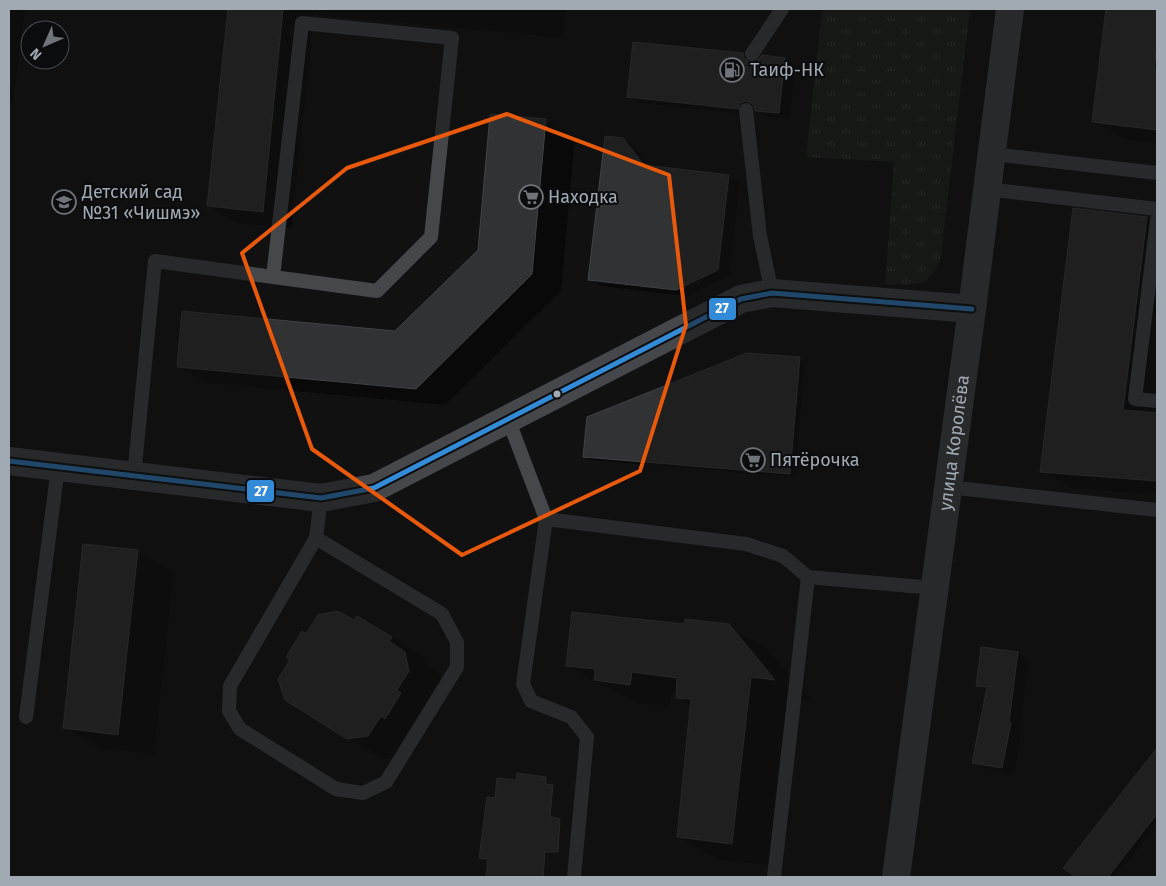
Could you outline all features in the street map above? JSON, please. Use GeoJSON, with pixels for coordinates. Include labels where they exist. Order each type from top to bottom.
{"type":"FeatureCollection","features":[{"type":"Feature","properties":{"kind":"street","name":"улица Королёва"},"geometry":{"type":"LineString","coordinates":[[896,877],[1010,9]]}},
{"type":"Feature","properties":{"kind":"street"},"geometry":{"type":"LineString","coordinates":[[9,461],[321,498],[374,488],[741,299],[772,293],[972,309]]}},
{"type":"Feature","properties":{"kind":"lane"},"geometry":{"type":"LineString","coordinates":[[752,54],[782,9]]}},
{"type":"Feature","properties":{"kind":"lane"},"geometry":{"type":"LineString","coordinates":[[134,476],[155,261],[273,277],[377,291],[431,237],[452,38],[302,23],[273,277]]}},
{"type":"Feature","properties":{"kind":"lane"},"geometry":{"type":"LineString","coordinates":[[746,110],[760,236],[772,293]]}},
{"type":"Feature","properties":{"kind":"lane"},"geometry":{"type":"LineString","coordinates":[[992,154],[1157,173]]}},
{"type":"Feature","properties":{"kind":"lane"},"geometry":{"type":"LineString","coordinates":[[987,189],[1157,209]]}},
{"type":"Feature","properties":{"kind":"lane"},"geometry":{"type":"LineString","coordinates":[[1157,220],[1153,296],[1135,399],[1157,401]]}},
{"type":"Feature","properties":{"kind":"lane"},"geometry":{"type":"LineString","coordinates":[[508,419],[546,519],[523,684],[531,701],[571,717],[587,737],[574,877]]}},
{"type":"Feature","properties":{"kind":"lane"},"geometry":{"type":"LineString","coordinates":[[26,717],[58,467]]}},
{"type":"Feature","properties":{"kind":"lane"},"geometry":{"type":"LineString","coordinates":[[948,487],[1157,510]]}},
{"type":"Feature","properties":{"kind":"lane"},"geometry":{"type":"LineString","coordinates":[[316,538],[442,614],[458,642],[457,667],[386,782],[363,794],[336,789],[240,729],[229,711],[230,686],[316,538],[321,498]]}},
{"type":"Feature","properties":{"kind":"lane"},"geometry":{"type":"LineString","coordinates":[[546,519],[746,544],[783,556],[808,577],[934,588]]}},
{"type":"Feature","properties":{"kind":"lane"},"geometry":{"type":"LineString","coordinates":[[774,877],[808,577]]}},
{"type":"Feature","properties":{"kind":"highlighted area"},"geometry":{"type":"Polygon","coordinates":[[[507,114],[669,175],[686,325],[640,471],[462,555],[312,449],[242,253],[347,168],[507,114]]]}},
{"type":"Feature","properties":{"kind":"green space"},"geometry":{"type":"Polygon","coordinates":[[[822,9],[970,9],[940,263],[926,282],[907,285],[885,284],[894,162],[806,157],[822,9]]]}},
{"type":"Feature","properties":{"kind":"building"},"geometry":{"type":"Polygon","coordinates":[[[228,9],[283,9],[263,212],[207,206],[228,9]]]}},
{"type":"Feature","properties":{"kind":"building"},"geometry":{"type":"Polygon","coordinates":[[[1106,9],[1157,9],[1157,45],[1154,70],[1157,71],[1157,130],[1092,122],[1106,9]]]}},
{"type":"Feature","properties":{"kind":"building"},"geometry":{"type":"Polygon","coordinates":[[[633,42],[743,53],[744,58],[751,63],[756,62],[762,55],[785,58],[779,113],[755,111],[753,104],[746,101],[740,103],[738,109],[627,97],[633,42]]]}},
{"type":"Feature","properties":{"kind":"building"},"geometry":{"type":"Polygon","coordinates":[[[490,114],[546,119],[532,274],[416,389],[177,367],[182,311],[395,331],[478,250],[490,114]]]}},
{"type":"Feature","properties":{"kind":"building"},"geometry":{"type":"Polygon","coordinates":[[[605,136],[623,138],[644,165],[729,175],[718,270],[676,290],[588,280],[605,136]]]}},
{"type":"Feature","properties":{"kind":"building"},"geometry":{"type":"Polygon","coordinates":[[[1073,208],[1147,217],[1123,410],[1157,413],[1157,481],[1040,472],[1073,208]]]}},
{"type":"Feature","properties":{"kind":"building"},"geometry":{"type":"Polygon","coordinates":[[[747,353],[800,357],[790,474],[583,457],[587,417],[747,353]]]}},
{"type":"Feature","properties":{"kind":"building"},"geometry":{"type":"Polygon","coordinates":[[[83,544],[138,550],[118,735],[63,728],[83,544]]]}},
{"type":"Feature","properties":{"kind":"building"},"geometry":{"type":"Polygon","coordinates":[[[338,611],[354,620],[357,616],[392,637],[389,641],[405,652],[409,671],[397,690],[401,693],[385,719],[381,716],[368,736],[347,739],[285,700],[278,679],[290,660],[286,657],[302,631],[306,634],[318,615],[338,611]]]}},
{"type":"Feature","properties":{"kind":"building"},"geometry":{"type":"Polygon","coordinates":[[[572,612],[684,624],[685,619],[729,624],[775,680],[751,677],[732,844],[677,837],[691,699],[676,698],[677,678],[632,672],[630,685],[594,680],[595,669],[566,666],[572,612]]]}},
{"type":"Feature","properties":{"kind":"building"},"geometry":{"type":"Polygon","coordinates":[[[981,647],[1018,652],[1009,722],[1011,723],[1002,768],[972,763],[987,687],[976,686],[981,647]]]}},
{"type":"Feature","properties":{"kind":"building"},"geometry":{"type":"Polygon","coordinates":[[[1157,748],[1157,814],[1108,877],[1076,877],[1063,868],[1157,748]]]}},
{"type":"Feature","properties":{"kind":"building"},"geometry":{"type":"Polygon","coordinates":[[[517,773],[546,777],[546,784],[553,785],[550,816],[560,819],[558,852],[545,852],[543,877],[486,877],[488,859],[479,858],[487,797],[495,798],[497,778],[516,780],[517,773]]]}},
{"type":"Feature","properties":{"kind":"transit line","name":"27"},"geometry":{"type":"LineString","coordinates":[[9,461],[321,498],[374,488],[741,299],[772,293],[972,309]]}},
{"type":"Feature","properties":{"kind":"place","name":"Таиф-НК"},"geometry":{"type":"Point","coordinates":[732,70]}},
{"type":"Feature","properties":{"kind":"place","name":"Находка"},"geometry":{"type":"Point","coordinates":[531,197]}},
{"type":"Feature","properties":{"kind":"place","name":"Детский сад №31 «Чишмэ»"},"geometry":{"type":"Point","coordinates":[64,202]}},
{"type":"Feature","properties":{"kind":"place","name":"Пятёрочка"},"geometry":{"type":"Point","coordinates":[753,460]}}]}
